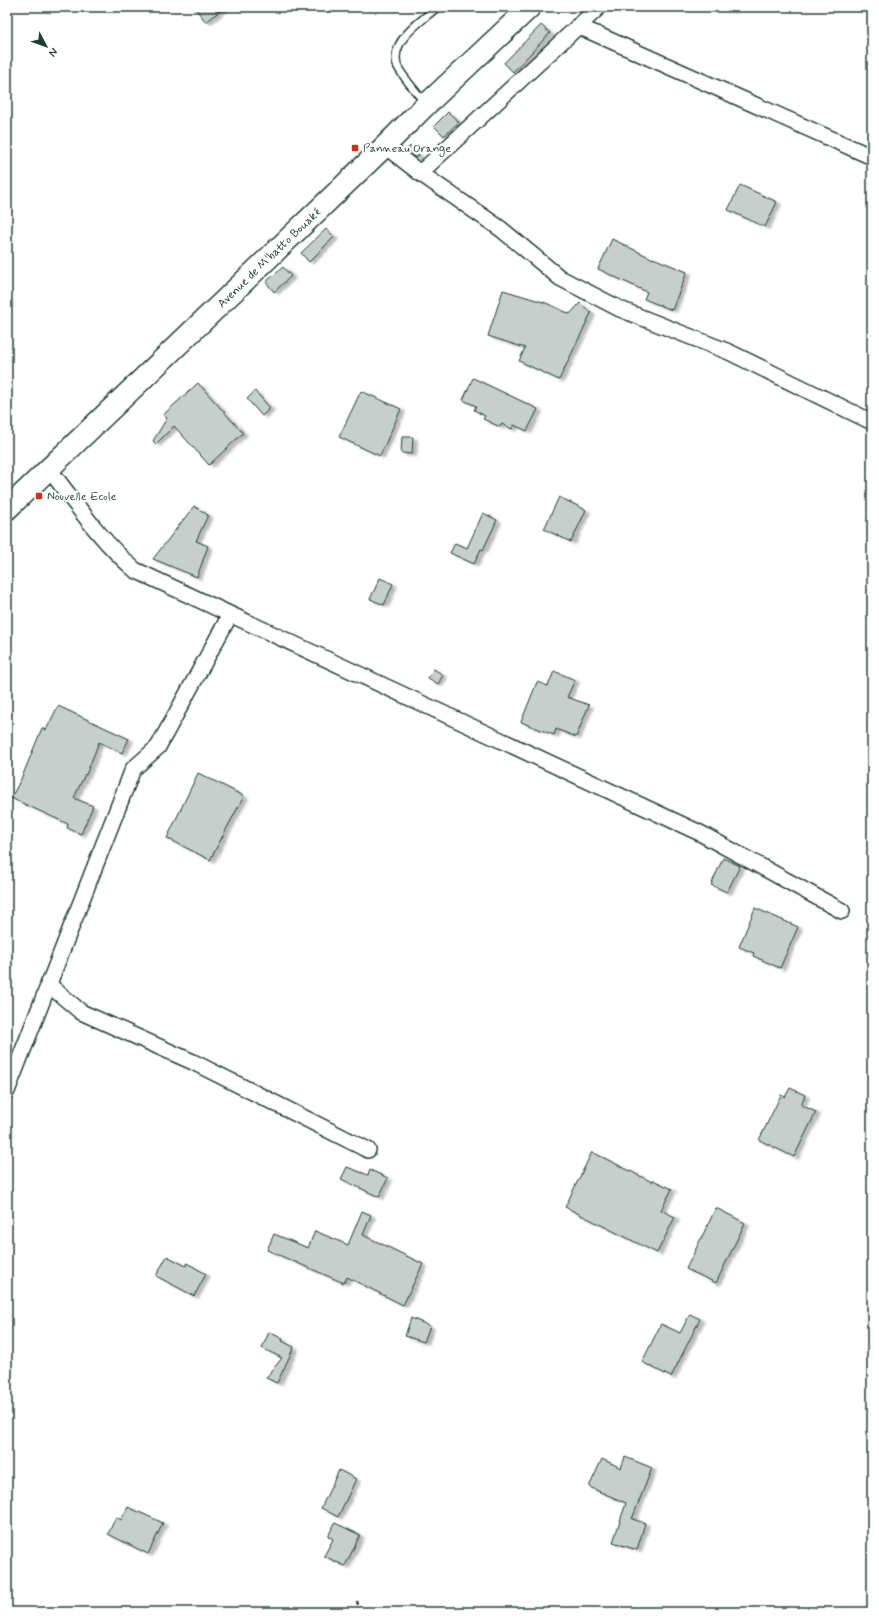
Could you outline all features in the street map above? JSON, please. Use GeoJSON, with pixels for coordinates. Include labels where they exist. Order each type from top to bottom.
{"type":"FeatureCollection","features":[{"type":"Feature","properties":{"kind":"street","name":"Avenue de M'batto Bouaké"},"geometry":{"type":"LineString","coordinates":[[7,509],[426,105],[530,7]]}},
{"type":"Feature","properties":{"kind":"street"},"geometry":{"type":"LineString","coordinates":[[420,173],[599,7]]}},
{"type":"Feature","properties":{"kind":"street"},"geometry":{"type":"LineString","coordinates":[[578,26],[872,157]]}},
{"type":"Feature","properties":{"kind":"street"},"geometry":{"type":"LineString","coordinates":[[385,146],[420,173],[501,230],[560,278],[620,309],[729,352],[872,422]]}},
{"type":"Feature","properties":{"kind":"street"},"geometry":{"type":"LineString","coordinates":[[49,469],[103,539],[118,556],[135,570],[700,833],[842,911]]}},
{"type":"Feature","properties":{"kind":"street"},"geometry":{"type":"LineString","coordinates":[[7,1091],[133,769],[158,747],[230,615]]}},
{"type":"Feature","properties":{"kind":"street"},"geometry":{"type":"LineString","coordinates":[[48,984],[81,1012],[193,1062],[368,1150]]}},
{"type":"Feature","properties":{"kind":"lane"},"geometry":{"type":"LineString","coordinates":[[426,105],[398,67],[396,53],[403,38],[437,7]]}},
{"type":"Feature","properties":{"kind":"path"},"geometry":{"type":"LineString","coordinates":[[357,1601],[360,1612]]}},
{"type":"Feature","properties":{"kind":"building"},"geometry":{"type":"Polygon","coordinates":[[[194,7],[225,7],[206,22],[194,7]]]}},
{"type":"Feature","properties":{"kind":"building"},"geometry":{"type":"Polygon","coordinates":[[[541,25],[550,33],[513,72],[504,63],[541,25]]]}},
{"type":"Feature","properties":{"kind":"building"},"geometry":{"type":"Polygon","coordinates":[[[448,112],[459,122],[444,136],[434,126],[448,112]]]}},
{"type":"Feature","properties":{"kind":"building"},"geometry":{"type":"Polygon","coordinates":[[[410,146],[419,155],[416,158],[406,151],[410,146]]]}},
{"type":"Feature","properties":{"kind":"building"},"geometry":{"type":"Polygon","coordinates":[[[740,185],[777,202],[765,227],[728,210],[740,185]]]}},
{"type":"Feature","properties":{"kind":"building"},"geometry":{"type":"Polygon","coordinates":[[[326,229],[334,237],[309,262],[301,253],[326,229]]]}},
{"type":"Feature","properties":{"kind":"building"},"geometry":{"type":"Polygon","coordinates":[[[612,239],[653,259],[687,272],[672,310],[644,299],[647,292],[598,269],[612,239]]]}},
{"type":"Feature","properties":{"kind":"building"},"geometry":{"type":"Polygon","coordinates":[[[283,267],[291,276],[274,292],[266,282],[283,267]]]}},
{"type":"Feature","properties":{"kind":"building"},"geometry":{"type":"Polygon","coordinates":[[[503,290],[546,303],[570,314],[580,303],[591,313],[559,380],[519,361],[525,348],[488,336],[503,290]]]}},
{"type":"Feature","properties":{"kind":"building"},"geometry":{"type":"Polygon","coordinates":[[[473,378],[538,409],[527,431],[514,425],[512,429],[502,424],[500,427],[483,419],[485,416],[474,410],[476,406],[463,400],[473,378]]]}},
{"type":"Feature","properties":{"kind":"building"},"geometry":{"type":"Polygon","coordinates":[[[198,383],[243,433],[209,465],[174,426],[156,444],[153,441],[167,418],[163,415],[198,383]]]}},
{"type":"Feature","properties":{"kind":"building"},"geometry":{"type":"Polygon","coordinates":[[[255,391],[270,408],[262,416],[247,399],[255,391]]]}},
{"type":"Feature","properties":{"kind":"building"},"geometry":{"type":"Polygon","coordinates":[[[361,391],[401,409],[380,456],[339,437],[361,391]]]}},
{"type":"Feature","properties":{"kind":"building"},"geometry":{"type":"Polygon","coordinates":[[[402,437],[413,437],[412,454],[401,453],[402,437]]]}},
{"type":"Feature","properties":{"kind":"building"},"geometry":{"type":"Polygon","coordinates":[[[559,497],[586,510],[571,542],[544,529],[559,497]]]}},
{"type":"Feature","properties":{"kind":"building"},"geometry":{"type":"Polygon","coordinates":[[[194,506],[208,515],[196,541],[208,546],[197,577],[153,559],[194,506]]]}},
{"type":"Feature","properties":{"kind":"building"},"geometry":{"type":"Polygon","coordinates":[[[483,513],[497,520],[483,550],[481,549],[474,564],[450,553],[455,543],[467,548],[483,513]]]}},
{"type":"Feature","properties":{"kind":"building"},"geometry":{"type":"Polygon","coordinates":[[[380,578],[393,584],[384,605],[370,599],[380,578]]]}},
{"type":"Feature","properties":{"kind":"building"},"geometry":{"type":"Polygon","coordinates":[[[434,669],[443,675],[438,684],[428,678],[434,669]]]}},
{"type":"Feature","properties":{"kind":"building"},"geometry":{"type":"Polygon","coordinates":[[[554,671],[575,680],[567,697],[589,705],[576,737],[556,729],[554,735],[521,722],[537,682],[548,686],[554,671]]]}},
{"type":"Feature","properties":{"kind":"building"},"geometry":{"type":"Polygon","coordinates":[[[58,706],[129,739],[122,753],[99,742],[86,775],[85,774],[74,798],[93,806],[81,834],[67,828],[68,824],[11,798],[22,777],[42,728],[46,730],[58,706]]]}},
{"type":"Feature","properties":{"kind":"building"},"geometry":{"type":"Polygon","coordinates":[[[198,773],[244,796],[210,860],[167,838],[198,773]]]}},
{"type":"Feature","properties":{"kind":"building"},"geometry":{"type":"Polygon","coordinates":[[[723,858],[740,866],[727,892],[711,885],[723,858]]]}},
{"type":"Feature","properties":{"kind":"building"},"geometry":{"type":"Polygon","coordinates":[[[755,908],[798,927],[780,968],[753,956],[754,953],[739,947],[755,908]]]}},
{"type":"Feature","properties":{"kind":"building"},"geometry":{"type":"Polygon","coordinates":[[[790,1088],[805,1095],[801,1105],[816,1112],[794,1157],[759,1140],[781,1095],[785,1097],[790,1088]]]}},
{"type":"Feature","properties":{"kind":"building"},"geometry":{"type":"Polygon","coordinates":[[[592,1152],[652,1182],[653,1180],[672,1189],[661,1210],[675,1217],[657,1253],[565,1207],[592,1152]]]}},
{"type":"Feature","properties":{"kind":"building"},"geometry":{"type":"Polygon","coordinates":[[[347,1167],[368,1175],[370,1170],[388,1178],[379,1197],[341,1179],[347,1167]]]}},
{"type":"Feature","properties":{"kind":"building"},"geometry":{"type":"Polygon","coordinates":[[[716,1208],[745,1223],[716,1283],[686,1269],[716,1208]]]}},
{"type":"Feature","properties":{"kind":"building"},"geometry":{"type":"Polygon","coordinates":[[[362,1211],[371,1215],[363,1235],[423,1264],[403,1305],[347,1277],[344,1283],[267,1250],[274,1234],[308,1248],[315,1231],[348,1245],[362,1211]]]}},
{"type":"Feature","properties":{"kind":"building"},"geometry":{"type":"Polygon","coordinates":[[[167,1256],[186,1266],[187,1263],[206,1274],[194,1296],[156,1276],[167,1256]]]}},
{"type":"Feature","properties":{"kind":"building"},"geometry":{"type":"Polygon","coordinates":[[[690,1314],[700,1319],[671,1377],[642,1362],[661,1324],[680,1333],[690,1314]]]}},
{"type":"Feature","properties":{"kind":"building"},"geometry":{"type":"Polygon","coordinates":[[[411,1318],[430,1326],[424,1342],[405,1336],[411,1318]]]}},
{"type":"Feature","properties":{"kind":"building"},"geometry":{"type":"Polygon","coordinates":[[[269,1332],[283,1339],[282,1341],[294,1347],[277,1383],[266,1378],[282,1358],[262,1348],[269,1332]]]}},
{"type":"Feature","properties":{"kind":"building"},"geometry":{"type":"Polygon","coordinates":[[[625,1457],[652,1468],[632,1519],[645,1523],[637,1550],[613,1542],[626,1503],[589,1487],[602,1459],[621,1468],[625,1457]]]}},
{"type":"Feature","properties":{"kind":"building"},"geometry":{"type":"Polygon","coordinates":[[[339,1470],[356,1479],[338,1517],[321,1508],[339,1470]]]}},
{"type":"Feature","properties":{"kind":"building"},"geometry":{"type":"Polygon","coordinates":[[[128,1507],[163,1523],[148,1554],[108,1534],[116,1517],[121,1520],[128,1507]]]}},
{"type":"Feature","properties":{"kind":"building"},"geometry":{"type":"Polygon","coordinates":[[[335,1523],[360,1535],[345,1566],[324,1556],[333,1539],[328,1536],[335,1523]]]}},
{"type":"Feature","properties":{"kind":"place","name":"Panneau Orange"},"geometry":{"type":"Point","coordinates":[355,148]}},
{"type":"Feature","properties":{"kind":"place","name":"Nouvelle Ecole"},"geometry":{"type":"Point","coordinates":[39,496]}}]}
